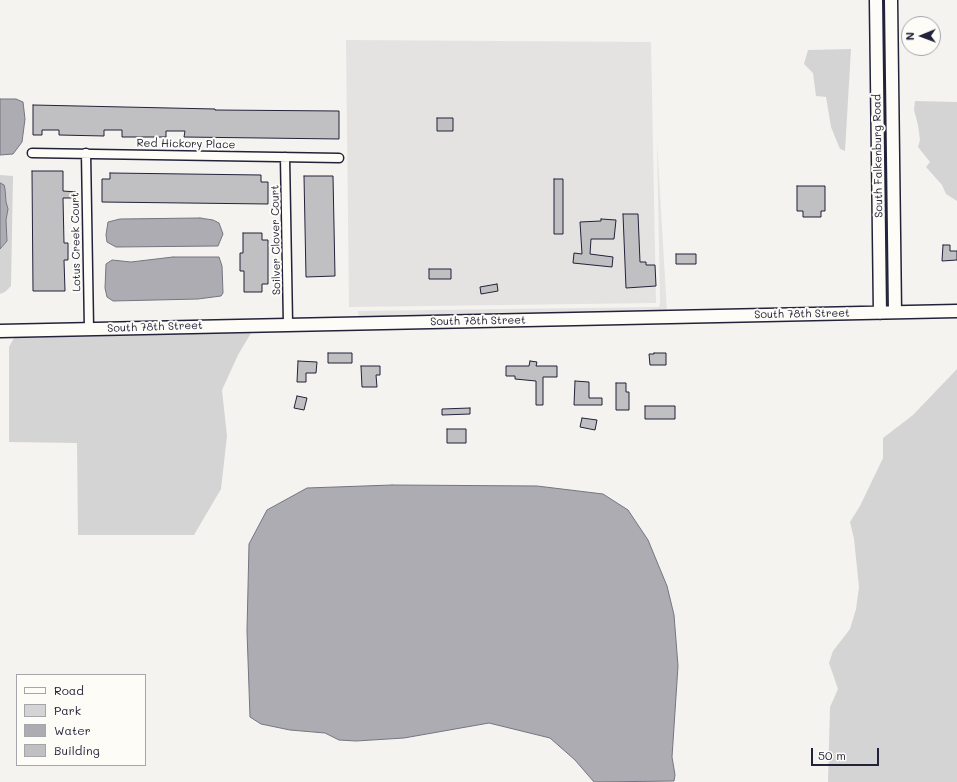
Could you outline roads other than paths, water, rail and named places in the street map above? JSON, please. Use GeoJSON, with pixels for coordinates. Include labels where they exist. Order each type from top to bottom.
{"type":"FeatureCollection","features":[{"type":"Feature","properties":{"kind":"street","name":"South Falkenburg Road"},"geometry":{"type":"LineString","coordinates":[[876,0],[880,313]]}},
{"type":"Feature","properties":{"kind":"street","name":"South Falkenburg Road"},"geometry":{"type":"LineString","coordinates":[[891,0],[895,312]]}},
{"type":"Feature","properties":{"kind":"street","name":"Red Hickory Place"},"geometry":{"type":"LineString","coordinates":[[32,153],[339,158]]}},
{"type":"Feature","properties":{"kind":"street","name":"Lotus Creek Court"},"geometry":{"type":"LineString","coordinates":[[86,153],[90,329]]}},
{"type":"Feature","properties":{"kind":"street","name":"Soilver Clover Court"},"geometry":{"type":"LineString","coordinates":[[285,157],[288,324]]}},
{"type":"Feature","properties":{"kind":"street","name":"South 78th Street"},"geometry":{"type":"LineString","coordinates":[[0,331],[957,311]]}},
{"type":"Feature","properties":{"kind":"water"},"geometry":{"type":"Polygon","coordinates":[[[0,99],[16,99],[23,102],[25,119],[22,142],[13,154],[0,155],[0,99]]]}},
{"type":"Feature","properties":{"kind":"water"},"geometry":{"type":"Polygon","coordinates":[[[0,183],[4,185],[8,209],[6,220],[7,241],[0,249],[0,183]]]}},
{"type":"Feature","properties":{"kind":"water"},"geometry":{"type":"Polygon","coordinates":[[[200,218],[213,220],[219,223],[223,234],[218,246],[116,247],[107,242],[106,235],[108,222],[120,219],[200,218]]]}},
{"type":"Feature","properties":{"kind":"water"},"geometry":{"type":"Polygon","coordinates":[[[173,257],[219,257],[222,266],[223,293],[221,296],[198,299],[113,301],[107,297],[105,288],[106,264],[112,260],[131,262],[173,257]]]}},
{"type":"Feature","properties":{"kind":"water"},"geometry":{"type":"Polygon","coordinates":[[[392,485],[537,486],[603,494],[628,510],[648,540],[667,586],[674,615],[678,666],[672,757],[675,775],[674,781],[594,782],[575,760],[550,738],[489,723],[404,738],[356,741],[339,740],[325,733],[290,730],[261,724],[250,717],[247,631],[249,544],[267,510],[307,488],[392,485]]]}}]}
